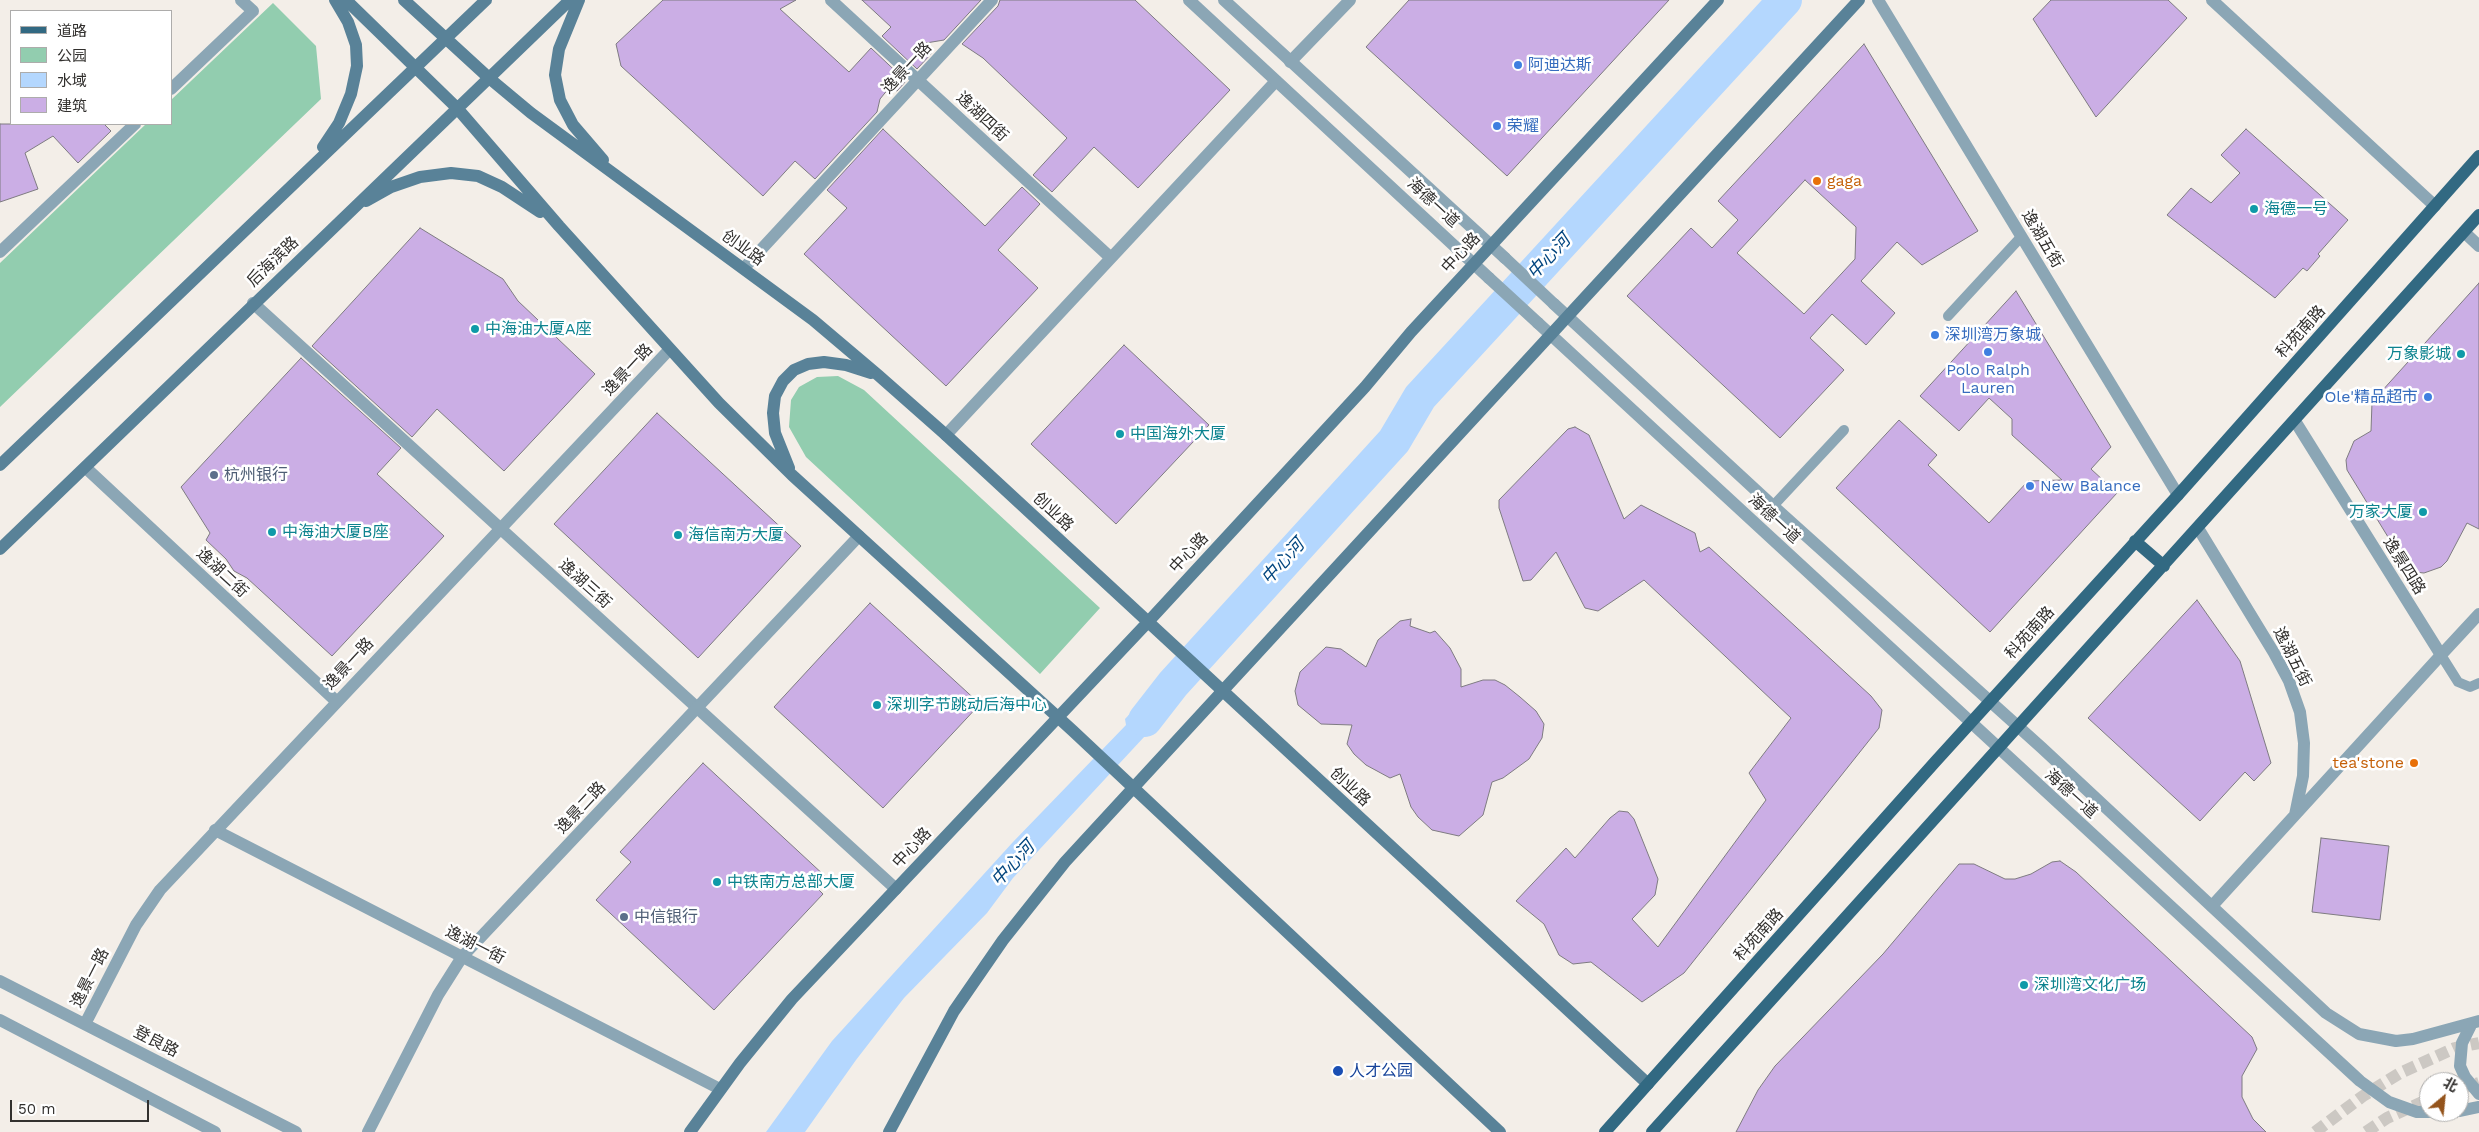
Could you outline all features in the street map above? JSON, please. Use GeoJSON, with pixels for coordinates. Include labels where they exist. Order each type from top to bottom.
{"type":"FeatureCollection","features":[{"type":"Feature","properties":{"kind":"main road"},"geometry":{"type":"LineString","coordinates":[[311,166],[339,123],[351,94],[358,66],[356,45],[348,22],[334,0]]}},
{"type":"Feature","properties":{"kind":"main road"},"geometry":{"type":"LineString","coordinates":[[346,0],[416,66],[457,108],[559,226],[719,404],[792,475],[1058,717],[1500,1132]]}},
{"type":"Feature","properties":{"kind":"main road","name":"创业路"},"geometry":{"type":"LineString","coordinates":[[404,0],[488,78],[531,113],[813,320],[878,375],[946,435],[1648,1084]]}},
{"type":"Feature","properties":{"kind":"main road"},"geometry":{"type":"LineString","coordinates":[[0,465],[486,0]]}},
{"type":"Feature","properties":{"kind":"main road","name":"后海滨路"},"geometry":{"type":"LineString","coordinates":[[0,549],[86,468],[253,303],[570,0]]}},
{"type":"Feature","properties":{"kind":"main road"},"geometry":{"type":"LineString","coordinates":[[579,0],[559,49],[555,75],[560,100],[574,125],[630,187]]}},
{"type":"Feature","properties":{"kind":"main road","name":"中心路"},"geometry":{"type":"LineString","coordinates":[[690,1132],[720,1089],[792,999],[1148,622],[1364,387],[1474,263],[1718,0]]}},
{"type":"Feature","properties":{"kind":"main road"},"geometry":{"type":"LineString","coordinates":[[889,1132],[937,1038],[1003,940],[1129,784],[1222,691],[1859,0]]}},
{"type":"Feature","properties":{"kind":"main road","name":"科苑南路"},"geometry":{"type":"LineString","coordinates":[[1605,1132],[1970,723],[2178,495],[2479,156]]}},
{"type":"Feature","properties":{"kind":"main road"},"geometry":{"type":"LineString","coordinates":[[349,212],[391,187],[420,177],[451,173],[478,176],[502,186],[559,226]]}},
{"type":"Feature","properties":{"kind":"main road"},"geometry":{"type":"LineString","coordinates":[[1652,1132],[2479,215]]}},
{"type":"Feature","properties":{"kind":"main road"},"geometry":{"type":"LineString","coordinates":[[792,475],[775,432],[773,413],[775,396],[783,381],[794,370],[808,364],[824,362],[846,365],[878,375]]}},
{"type":"Feature","properties":{"kind":"main road"},"geometry":{"type":"LineString","coordinates":[[2135,541],[2164,566]]}},
{"type":"Feature","properties":{"kind":"street"},"geometry":{"type":"LineString","coordinates":[[172,88],[253,11],[241,0]]}},
{"type":"Feature","properties":{"kind":"street","name":"逸湖四街"},"geometry":{"type":"LineString","coordinates":[[831,0],[1111,258]]}},
{"type":"Feature","properties":{"kind":"street","name":"逸景一路"},"geometry":{"type":"LineString","coordinates":[[744,268],[992,0]]}},
{"type":"Feature","properties":{"kind":"street","name":"海德一道"},"geometry":{"type":"LineString","coordinates":[[1189,0],[2338,1061],[2389,1102],[2419,1112]]}},
{"type":"Feature","properties":{"kind":"street","name":"海德一道"},"geometry":{"type":"LineString","coordinates":[[1224,0],[1773,506],[2018,727],[2326,1013],[2359,1034],[2396,1041],[2435,1034],[2475,1022]]}},
{"type":"Feature","properties":{"kind":"street"},"geometry":{"type":"LineString","coordinates":[[1290,62],[1350,0]]}},
{"type":"Feature","properties":{"kind":"street","name":"逸湖五街"},"geometry":{"type":"LineString","coordinates":[[1878,0],[2178,495]]}},
{"type":"Feature","properties":{"kind":"street"},"geometry":{"type":"LineString","coordinates":[[2212,0],[2434,206]]}},
{"type":"Feature","properties":{"kind":"street"},"geometry":{"type":"LineString","coordinates":[[946,435],[1276,81]]}},
{"type":"Feature","properties":{"kind":"street"},"geometry":{"type":"LineString","coordinates":[[0,252],[134,125]]}},
{"type":"Feature","properties":{"kind":"street"},"geometry":{"type":"LineString","coordinates":[[2464,232],[2479,246]]}},
{"type":"Feature","properties":{"kind":"street","name":"逸湖三街"},"geometry":{"type":"LineString","coordinates":[[253,303],[896,889]]}},
{"type":"Feature","properties":{"kind":"street","name":"逸景一路"},"geometry":{"type":"LineString","coordinates":[[85,1024],[146,909],[160,890],[669,350]]}},
{"type":"Feature","properties":{"kind":"street","name":"逸景四路"},"geometry":{"type":"LineString","coordinates":[[2295,421],[2441,655]]}},
{"type":"Feature","properties":{"kind":"street","name":"逸湖二街"},"geometry":{"type":"LineString","coordinates":[[86,468],[336,702]]}},
{"type":"Feature","properties":{"kind":"street","name":"逸湖五街"},"geometry":{"type":"LineString","coordinates":[[2198,528],[2286,674],[2300,712],[2304,744],[2303,776],[2295,815]]}},
{"type":"Feature","properties":{"kind":"street","name":"逸景二路"},"geometry":{"type":"LineString","coordinates":[[368,1132],[438,995],[462,957],[859,536]]}},
{"type":"Feature","properties":{"kind":"street"},"geometry":{"type":"LineString","coordinates":[[2212,906],[2479,614]]}},
{"type":"Feature","properties":{"kind":"street","name":"逸湖一街"},"geometry":{"type":"LineString","coordinates":[[215,830],[720,1089]]}},
{"type":"Feature","properties":{"kind":"street","name":"登良路"},"geometry":{"type":"LineString","coordinates":[[0,981],[296,1132]]}},
{"type":"Feature","properties":{"kind":"street"},"geometry":{"type":"LineString","coordinates":[[0,1020],[215,1132]]}},
{"type":"Feature","properties":{"kind":"street"},"geometry":{"type":"LineString","coordinates":[[2475,1022],[2462,1043],[2460,1066],[2472,1088],[2479,1094]]}},
{"type":"Feature","properties":{"kind":"lane"},"geometry":{"type":"LineString","coordinates":[[1948,316],[2022,237]]}},
{"type":"Feature","properties":{"kind":"lane"},"geometry":{"type":"LineString","coordinates":[[1773,506],[1844,430]]}},
{"type":"Feature","properties":{"kind":"lane"},"geometry":{"type":"LineString","coordinates":[[2441,655],[2458,682],[2470,686],[2479,683]]}},
{"type":"Feature","properties":{"kind":"green space"},"geometry":{"type":"Polygon","coordinates":[[[273,3],[316,46],[321,99],[0,407],[0,263],[145,125],[172,125],[172,99],[273,3]]]}},
{"type":"Feature","properties":{"kind":"green space"},"geometry":{"type":"Polygon","coordinates":[[[838,376],[864,390],[1100,608],[1040,674],[806,457],[789,427],[791,400],[799,387],[817,377],[838,376]]]}},
{"type":"Feature","properties":{"kind":"water"},"geometry":{"type":"Polygon","coordinates":[[[1165,676],[1184,694],[1013,878],[987,913],[904,998],[856,1060],[805,1132],[766,1132],[832,1041],[1013,842],[1126,725],[1125,719],[1165,676]]]}},
{"type":"Feature","properties":{"kind":"building"},"geometry":{"type":"Polygon","coordinates":[[[663,0],[796,0],[780,9],[849,72],[871,48],[906,81],[897,91],[889,88],[880,99],[877,112],[815,179],[795,161],[763,196],[621,66],[616,44],[663,0]]]}},
{"type":"Feature","properties":{"kind":"building"},"geometry":{"type":"Polygon","coordinates":[[[862,0],[981,0],[944,40],[926,43],[931,54],[917,69],[882,36],[891,27],[862,0]]]}},
{"type":"Feature","properties":{"kind":"building"},"geometry":{"type":"Polygon","coordinates":[[[1000,0],[1135,0],[1230,90],[1138,188],[1094,147],[1052,192],[1033,175],[1067,138],[983,58],[962,44],[998,6],[1000,0]]]}},
{"type":"Feature","properties":{"kind":"building"},"geometry":{"type":"Polygon","coordinates":[[[1409,0],[1669,0],[1507,176],[1366,47],[1409,0]]]}},
{"type":"Feature","properties":{"kind":"building"},"geometry":{"type":"Polygon","coordinates":[[[2051,0],[2168,0],[2187,18],[2096,117],[2033,19],[2051,0]]]}},
{"type":"Feature","properties":{"kind":"building"},"geometry":{"type":"Polygon","coordinates":[[[1864,44],[1978,231],[1922,265],[1897,242],[1861,281],[1895,313],[1866,345],[1832,314],[1810,338],[1844,370],[1780,438],[1627,296],[1691,228],[1712,248],[1738,220],[1718,201],[1864,44]],[[1805,180],[1737,253],[1804,314],[1855,259],[1856,227],[1805,180]]]}},
{"type":"Feature","properties":{"kind":"building"},"geometry":{"type":"Polygon","coordinates":[[[0,124],[105,125],[111,131],[78,163],[53,136],[25,153],[38,189],[0,202],[0,124]]]}},
{"type":"Feature","properties":{"kind":"building"},"geometry":{"type":"Polygon","coordinates":[[[883,129],[985,226],[1022,187],[1040,204],[998,250],[1038,288],[946,386],[804,254],[847,208],[827,190],[883,129]]]}},
{"type":"Feature","properties":{"kind":"building","name":"海德一号"},"geometry":{"type":"Polygon","coordinates":[[[2246,129],[2348,220],[2318,254],[2320,256],[2307,271],[2303,268],[2275,298],[2167,215],[2191,188],[2211,203],[2240,173],[2221,155],[2246,129]]]}},
{"type":"Feature","properties":{"kind":"building"},"geometry":{"type":"Polygon","coordinates":[[[420,228],[503,279],[518,301],[595,374],[504,471],[437,409],[412,437],[312,346],[420,228]]]}},
{"type":"Feature","properties":{"kind":"building"},"geometry":{"type":"Polygon","coordinates":[[[2479,283],[2479,529],[2467,523],[2447,561],[2441,567],[2424,573],[2415,572],[2407,568],[2347,470],[2346,460],[2354,441],[2371,431],[2372,402],[2479,283]]]}},
{"type":"Feature","properties":{"kind":"building"},"geometry":{"type":"Polygon","coordinates":[[[2016,291],[2111,447],[2091,469],[2117,493],[1990,632],[1836,488],[1899,420],[1937,455],[1928,465],[1989,523],[2028,481],[2062,480],[2012,435],[2012,419],[1989,398],[1959,431],[1920,396],[2016,291]]]}},
{"type":"Feature","properties":{"kind":"building","name":"中国海外大厦"},"geometry":{"type":"Polygon","coordinates":[[[1124,345],[1209,425],[1116,524],[1031,444],[1124,345]]]}},
{"type":"Feature","properties":{"kind":"building"},"geometry":{"type":"Polygon","coordinates":[[[301,358],[401,448],[377,474],[444,536],[332,656],[247,578],[234,571],[226,559],[206,540],[210,533],[181,487],[301,358]]]}},
{"type":"Feature","properties":{"kind":"building","name":"海信南方大厦"},"geometry":{"type":"Polygon","coordinates":[[[657,413],[801,546],[698,658],[554,524],[657,413]]]}},
{"type":"Feature","properties":{"kind":"building"},"geometry":{"type":"Polygon","coordinates":[[[1575,427],[1589,435],[1624,519],[1641,505],[1695,533],[1700,552],[1709,547],[1871,696],[1882,710],[1879,728],[1684,973],[1642,1002],[1591,962],[1573,964],[1559,955],[1544,924],[1516,901],[1566,848],[1575,858],[1610,818],[1619,811],[1628,812],[1634,819],[1658,879],[1655,895],[1632,919],[1658,947],[1766,800],[1749,773],[1791,718],[1644,580],[1598,611],[1585,608],[1556,552],[1531,580],[1523,581],[1499,508],[1499,500],[1568,429],[1575,427]]]}},
{"type":"Feature","properties":{"kind":"building"},"geometry":{"type":"Polygon","coordinates":[[[2197,600],[2240,661],[2271,763],[2254,781],[2245,772],[2200,821],[2088,718],[2197,600]]]}},
{"type":"Feature","properties":{"kind":"building","name":"深圳字节跳动后海中心"},"geometry":{"type":"Polygon","coordinates":[[[870,603],[980,704],[883,808],[774,707],[870,603]]]}},
{"type":"Feature","properties":{"kind":"building"},"geometry":{"type":"Polygon","coordinates":[[[1411,619],[1410,626],[1430,633],[1435,631],[1450,648],[1461,669],[1461,687],[1483,680],[1495,680],[1505,685],[1536,711],[1544,724],[1542,738],[1529,759],[1503,778],[1492,782],[1483,815],[1459,836],[1432,830],[1418,817],[1411,807],[1400,774],[1390,778],[1366,765],[1354,754],[1347,744],[1352,725],[1321,724],[1298,705],[1295,691],[1300,672],[1326,647],[1341,649],[1366,667],[1378,640],[1400,621],[1411,619]]]}},
{"type":"Feature","properties":{"kind":"building","name":"中铁南方总部大厦"},"geometry":{"type":"Polygon","coordinates":[[[703,763],[826,877],[816,887],[823,894],[714,1010],[596,900],[631,862],[620,852],[703,763]]]}},
{"type":"Feature","properties":{"kind":"building"},"geometry":{"type":"Polygon","coordinates":[[[2321,838],[2389,846],[2380,920],[2312,912],[2321,838]]]}},
{"type":"Feature","properties":{"kind":"building","name":"深圳湾文化广场"},"geometry":{"type":"Polygon","coordinates":[[[2060,861],[2076,872],[2252,1037],[2257,1049],[2242,1076],[2242,1097],[2253,1119],[2266,1132],[1736,1132],[1758,1090],[1775,1066],[1883,954],[1959,864],[1974,864],[2005,879],[2015,879],[2031,874],[2052,862],[2060,861]]]}},
{"type":"Feature","properties":{"kind":"waterway","name":"中心河"},"geometry":{"type":"LineString","coordinates":[[1145,720],[1173,684],[1394,441],[1420,397],[1785,0]]}},
{"type":"Feature","properties":{"kind":"tunnel"},"geometry":{"type":"LineString","coordinates":[[2315,1132],[2363,1096],[2400,1073],[2455,1048],[2479,1043]]}},
{"type":"Feature","properties":{"kind":"tunnel"},"geometry":{"type":"LineString","coordinates":[[2469,1086],[2479,1083]]}},
{"type":"Feature","properties":{"kind":"tunnel"},"geometry":{"type":"LineString","coordinates":[[2366,1132],[2387,1118],[2419,1104]]}},
{"type":"Feature","properties":{"kind":"place","name":"阿迪达斯"},"geometry":{"type":"Point","coordinates":[1518,65]}},
{"type":"Feature","properties":{"kind":"place","name":"荣耀"},"geometry":{"type":"Point","coordinates":[1497,126]}},
{"type":"Feature","properties":{"kind":"place","name":"gaga"},"geometry":{"type":"Point","coordinates":[1817,181]}},
{"type":"Feature","properties":{"kind":"place","name":"海德一号"},"geometry":{"type":"Point","coordinates":[2254,209]}},
{"type":"Feature","properties":{"kind":"place","name":"中海油大厦A座"},"geometry":{"type":"Point","coordinates":[475,329]}},
{"type":"Feature","properties":{"kind":"place","name":"深圳湾万象城"},"geometry":{"type":"Point","coordinates":[1935,335]}},
{"type":"Feature","properties":{"kind":"place","name":"Polo Ralph Lauren"},"geometry":{"type":"Point","coordinates":[1988,352]}},
{"type":"Feature","properties":{"kind":"place","name":"万象影城"},"geometry":{"type":"Point","coordinates":[2461,354]}},
{"type":"Feature","properties":{"kind":"place","name":"Ole'精品超市"},"geometry":{"type":"Point","coordinates":[2428,397]}},
{"type":"Feature","properties":{"kind":"place","name":"中国海外大厦"},"geometry":{"type":"Point","coordinates":[1120,434]}},
{"type":"Feature","properties":{"kind":"place","name":"杭州银行"},"geometry":{"type":"Point","coordinates":[214,475]}},
{"type":"Feature","properties":{"kind":"place","name":"New Balance"},"geometry":{"type":"Point","coordinates":[2030,486]}},
{"type":"Feature","properties":{"kind":"place","name":"万家大厦"},"geometry":{"type":"Point","coordinates":[2423,512]}},
{"type":"Feature","properties":{"kind":"place","name":"中海油大厦B座"},"geometry":{"type":"Point","coordinates":[272,532]}},
{"type":"Feature","properties":{"kind":"place","name":"海信南方大厦"},"geometry":{"type":"Point","coordinates":[678,535]}},
{"type":"Feature","properties":{"kind":"place","name":"深圳字节跳动后海中心"},"geometry":{"type":"Point","coordinates":[877,705]}},
{"type":"Feature","properties":{"kind":"place","name":"tea'stone"},"geometry":{"type":"Point","coordinates":[2414,763]}},
{"type":"Feature","properties":{"kind":"place","name":"中铁南方总部大厦"},"geometry":{"type":"Point","coordinates":[717,882]}},
{"type":"Feature","properties":{"kind":"place","name":"中信银行"},"geometry":{"type":"Point","coordinates":[624,917]}},
{"type":"Feature","properties":{"kind":"place","name":"深圳湾文化广场"},"geometry":{"type":"Point","coordinates":[2024,985]}},
{"type":"Feature","properties":{"kind":"place","name":"人才公园"},"geometry":{"type":"Point","coordinates":[1338,1071]}}]}
